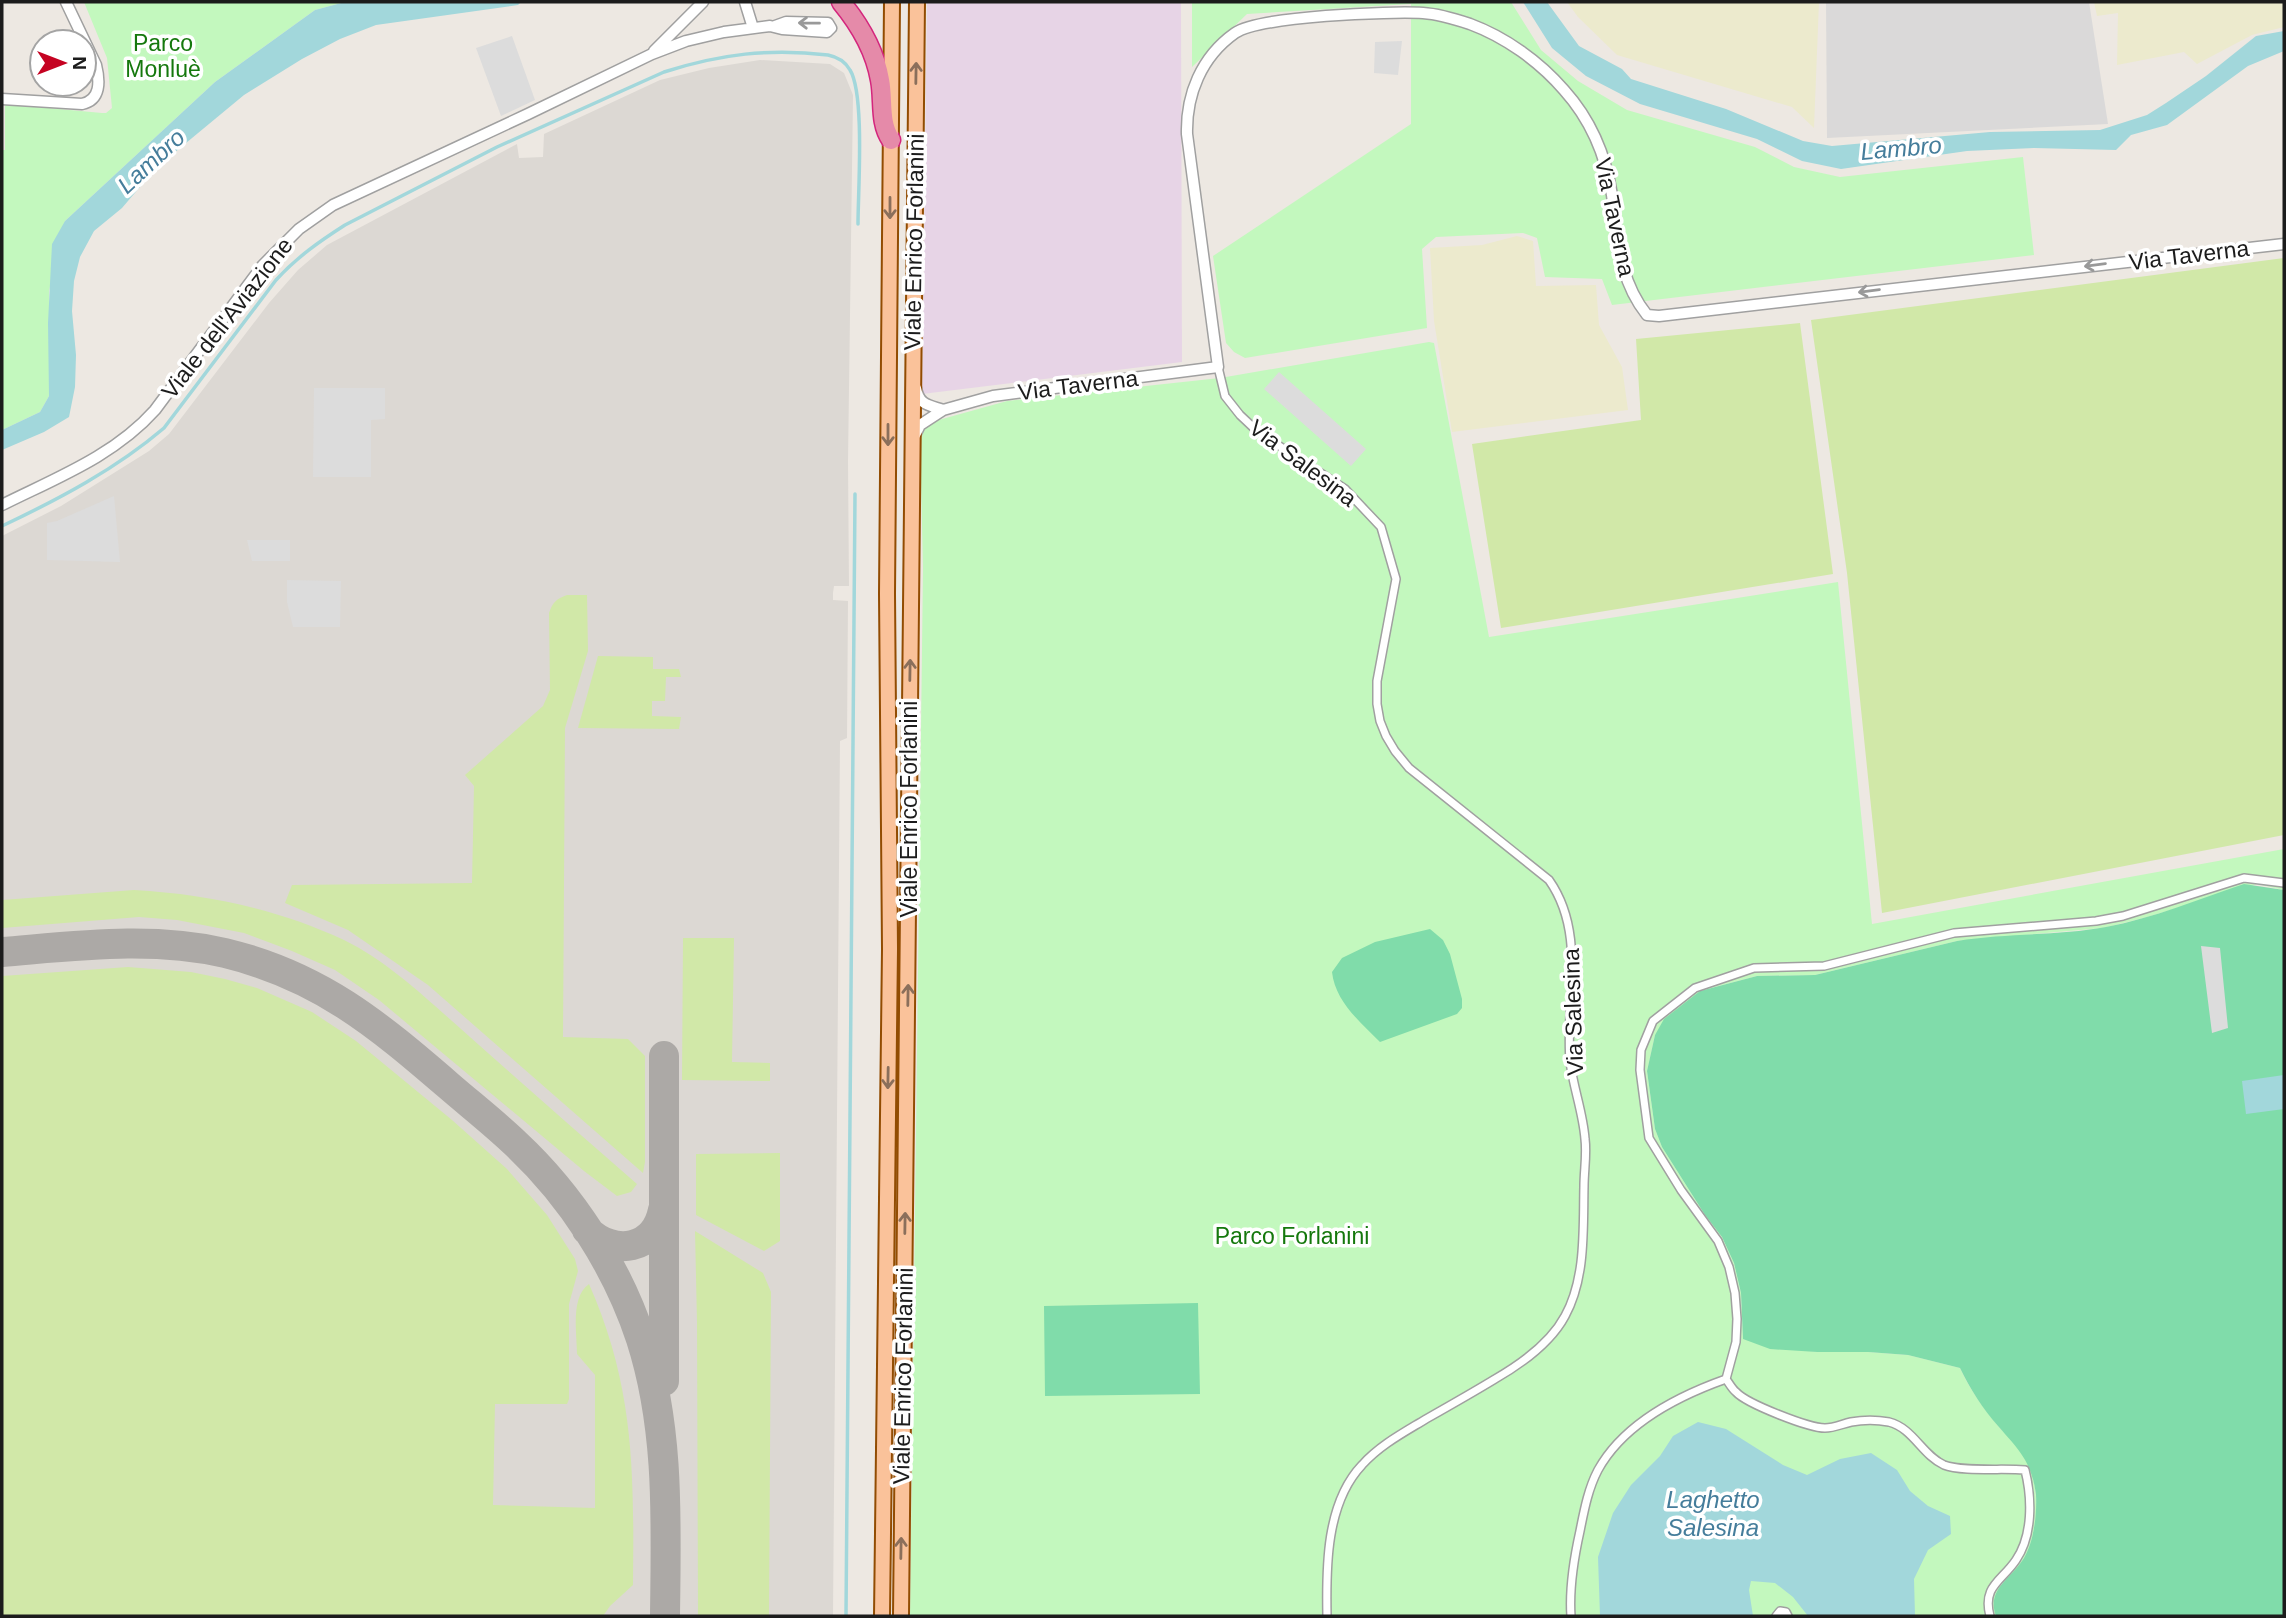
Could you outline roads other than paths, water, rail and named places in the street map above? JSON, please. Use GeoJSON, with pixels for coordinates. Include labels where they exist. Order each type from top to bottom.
{"type":"FeatureCollection","features":[{"type":"Feature","properties":{"kind":"highway"},"geometry":{"type":"LineString","coordinates":[[841,2],[861,29],[876,63],[882,89],[885,128],[891,139]]}},
{"type":"Feature","properties":{"kind":"main road","name":"Viale Enrico Forlanini"},"geometry":{"type":"LineString","coordinates":[[882,1616],[890,949],[887,580],[892,2]]}},
{"type":"Feature","properties":{"kind":"main road","name":"Viale Enrico Forlanini"},"geometry":{"type":"LineString","coordinates":[[901,1616],[917,2]]}},
{"type":"Feature","properties":{"kind":"street"},"geometry":{"type":"LineString","coordinates":[[2,99],[82,104],[88,103],[96,94],[96,65],[66,2]]}},
{"type":"Feature","properties":{"kind":"street","name":"Viale dell'Aviazione"},"geometry":{"type":"LineString","coordinates":[[652,54],[703,2]]}},
{"type":"Feature","properties":{"kind":"street"},"geometry":{"type":"LineString","coordinates":[[745,2],[753,28]]}},
{"type":"Feature","properties":{"kind":"street","name":"Via Taverna"},"geometry":{"type":"LineString","coordinates":[[912,442],[920,425],[943,410],[993,396],[1218,367],[1187,134],[1189,102],[1199,74],[1232,35],[1247,27],[1287,20],[1377,13],[1426,13],[1468,23],[1489,32],[1531,59],[1565,90],[1592,129],[1607,170],[1622,268],[1647,315],[1658,316],[2284,244]]}},
{"type":"Feature","properties":{"kind":"street","name":"Viale dell'Aviazione"},"geometry":{"type":"LineString","coordinates":[[2,505],[88,463],[139,427],[155,410],[263,265],[299,229],[333,205],[652,54],[701,37],[775,26]]}},
{"type":"Feature","properties":{"kind":"street"},"geometry":{"type":"LineString","coordinates":[[913,362],[918,398],[923,403],[943,410]]}},
{"type":"Feature","properties":{"kind":"street","name":"Via Salesina"},"geometry":{"type":"LineString","coordinates":[[1218,367],[1223,390],[1240,415],[1258,432],[1345,489],[1381,527],[1396,579],[1377,681],[1377,704],[1386,736],[1395,751],[1425,782],[1549,880],[1563,906],[1572,950],[1570,1063],[1586,1139],[1582,1256],[1565,1317],[1547,1341],[1521,1364],[1384,1444],[1360,1467],[1341,1497],[1333,1524],[1326,1580],[1327,1616]]}},
{"type":"Feature","properties":{"kind":"street"},"geometry":{"type":"LineString","coordinates":[[1726,1379],[1736,1342],[1737,1319],[1729,1267],[1718,1241],[1681,1190],[1649,1138],[1640,1070],[1642,1051],[1653,1021],[1695,988],[1754,968],[1824,966],[1954,933],[2123,916],[2244,878],[2284,883]]}},
{"type":"Feature","properties":{"kind":"street"},"geometry":{"type":"LineString","coordinates":[[1571,1616],[1576,1550],[1586,1501],[1597,1472],[1610,1451],[1668,1404],[1693,1390],[1726,1379]]}},
{"type":"Feature","properties":{"kind":"street"},"geometry":{"type":"LineString","coordinates":[[1726,1379],[1736,1392],[1753,1403],[1812,1427],[1835,1427],[1866,1421],[1889,1422],[1900,1427],[1933,1458],[1945,1465],[1958,1468],[2025,1470],[2030,1515],[2028,1530],[2015,1562],[1992,1585],[1989,1598],[1990,1616]]}},
{"type":"Feature","properties":{"kind":"street"},"geometry":{"type":"LineString","coordinates":[[1776,1616],[1780,1611],[1786,1612],[1788,1616]]}},
{"type":"Feature","properties":{"kind":"water","name":"Lambro"},"geometry":{"type":"Polygon","coordinates":[[[345,2],[521,2],[518,5],[376,25],[340,39],[244,95],[157,167],[122,208],[94,231],[80,257],[74,281],[72,311],[76,355],[75,387],[69,417],[44,432],[2,450],[2,430],[40,412],[49,396],[48,323],[52,244],[65,221],[215,82],[315,10],[345,2]]]}},
{"type":"Feature","properties":{"kind":"water","name":"Lambro"},"geometry":{"type":"Polygon","coordinates":[[[1523,2],[1547,2],[1579,46],[1622,69],[1631,79],[1726,109],[1803,141],[1832,146],[1990,132],[2100,130],[2147,115],[2206,76],[2256,36],[2284,31],[2284,51],[2248,66],[2167,125],[2131,135],[2116,150],[2034,148],[1967,151],[1841,169],[1802,161],[1757,139],[1640,104],[1586,76],[1552,48],[1523,2]]]}},
{"type":"Feature","properties":{"kind":"water"},"geometry":{"type":"Polygon","coordinates":[[[2284,1075],[2284,1109],[2246,1114],[2242,1081],[2284,1075]]]}},
{"type":"Feature","properties":{"kind":"water","name":"Laghetto Salesina"},"geometry":{"type":"Polygon","coordinates":[[[1698,1422],[1726,1429],[1783,1465],[1807,1475],[1840,1459],[1871,1453],[1897,1470],[1910,1491],[1928,1506],[1950,1516],[1951,1534],[1928,1550],[1914,1579],[1915,1616],[1808,1616],[1793,1597],[1775,1583],[1751,1581],[1749,1590],[1753,1616],[1600,1616],[1598,1557],[1613,1513],[1631,1485],[1660,1456],[1673,1436],[1698,1422]]]}},
{"type":"Feature","properties":{"kind":"waterway"},"geometry":{"type":"LineString","coordinates":[[2,526],[86,482],[126,457],[164,428],[276,280],[300,257],[327,237],[345,225],[497,147],[664,72],[745,54],[786,52],[838,58],[850,70],[858,100],[858,224]]}},
{"type":"Feature","properties":{"kind":"waterway"},"geometry":{"type":"LineString","coordinates":[[846,1616],[855,494]]}},
{"type":"Feature","properties":{"kind":"park label","name":"Parco Monluè"},"geometry":{"type":"Point","coordinates":[163,56]}},
{"type":"Feature","properties":{"kind":"park label","name":"Parco Forlanini"},"geometry":{"type":"Point","coordinates":[1292,1236]}}]}
